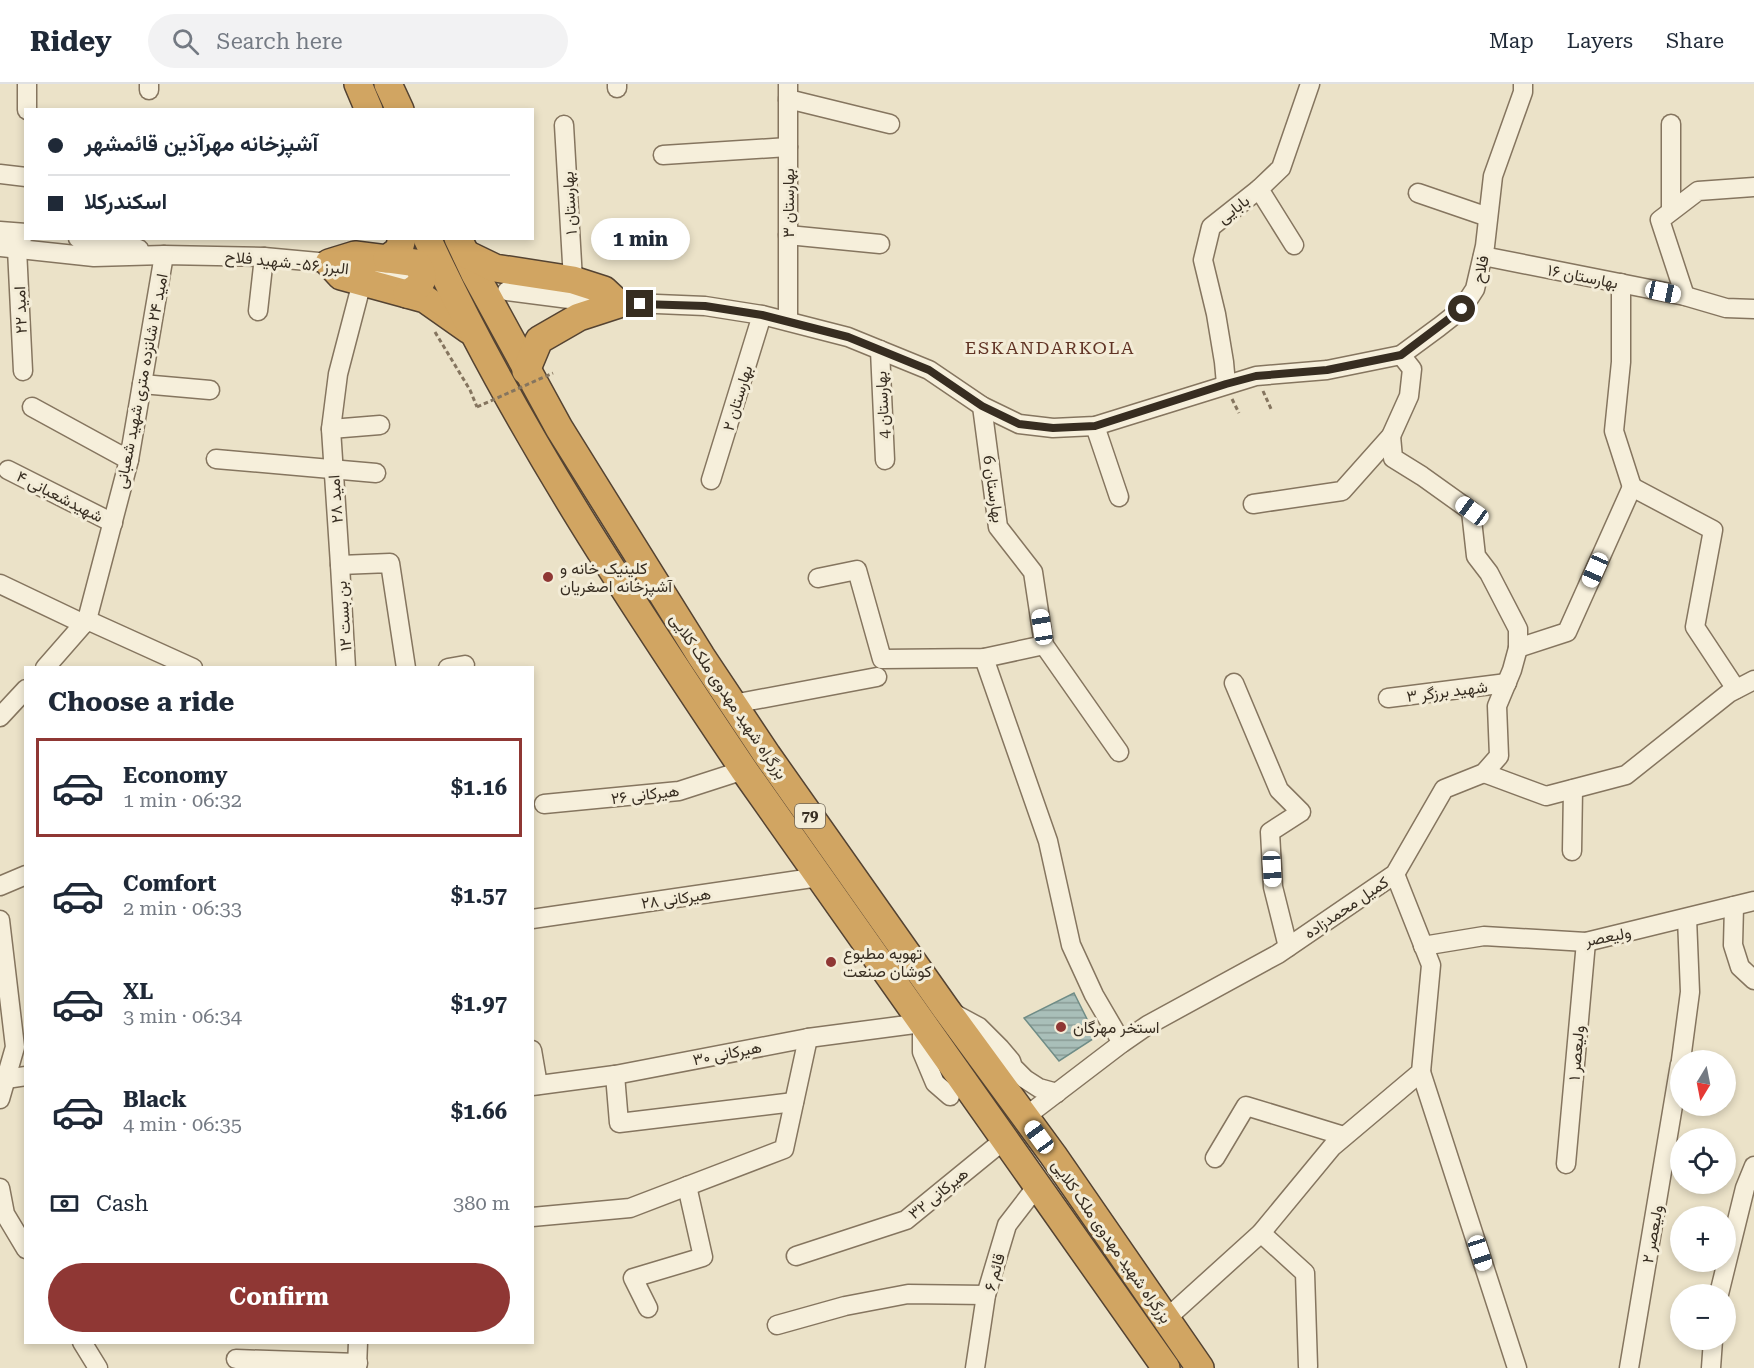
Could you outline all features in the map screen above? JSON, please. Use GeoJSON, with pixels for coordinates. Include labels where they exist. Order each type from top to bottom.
{"type":"FeatureCollection","features":[{"type":"Feature","properties":{"kind":"highway"},"geometry":{"type":"LineString","coordinates":[[358,84],[368,108]]}},
{"type":"Feature","properties":{"kind":"highway"},"geometry":{"type":"LineString","coordinates":[[388,84],[399,108]]}},
{"type":"Feature","properties":{"kind":"highway","name":"بزرگراه شهید مهدوی ملک کلایی"},"geometry":{"type":"LineString","coordinates":[[428,240],[473,333],[535,442],[678,672],[819,877],[1166,1368]]}},
{"type":"Feature","properties":{"kind":"highway"},"geometry":{"type":"LineString","coordinates":[[462,246],[495,268],[579,291],[604,290],[619,304],[579,317],[539,340],[526,371]]}},
{"type":"Feature","properties":{"kind":"highway","name":"بزرگراه شهید مهدوی ملک کلایی"},"geometry":{"type":"LineString","coordinates":[[462,246],[526,371],[614,518],[733,704],[1200,1368]]}},
{"type":"Feature","properties":{"kind":"highway"},"geometry":{"type":"LineString","coordinates":[[414,290],[422,281],[422,271],[416,263],[394,249],[355,255],[329,263],[341,276],[362,282],[414,290],[473,333]]}},
{"type":"Feature","properties":{"kind":"street"},"geometry":{"type":"LineString","coordinates":[[21,84],[27,108]]}},
{"type":"Feature","properties":{"kind":"street","name":"بابایی"},"geometry":{"type":"LineString","coordinates":[[1226,384],[1219,333],[1203,260],[1211,226],[1259,189],[1281,168],[1310,84]]}},
{"type":"Feature","properties":{"kind":"street","name":"فلاح"},"geometry":{"type":"LineString","coordinates":[[619,304],[705,306],[762,315],[848,337],[929,370],[982,406],[1019,424],[1053,428],[1095,426],[1256,376],[1327,370],[1401,355],[1462,309],[1475,289],[1493,176],[1523,92],[1523,84]]}},
{"type":"Feature","properties":{"kind":"street"},"geometry":{"type":"LineString","coordinates":[[788,91],[890,124]]}},
{"type":"Feature","properties":{"kind":"street","name":"بهارستان ۳"},"geometry":{"type":"LineString","coordinates":[[788,91],[788,321]]}},
{"type":"Feature","properties":{"kind":"street"},"geometry":{"type":"LineString","coordinates":[[1671,124],[1671,212]]}},
{"type":"Feature","properties":{"kind":"street","name":"بهارستان ۱"},"geometry":{"type":"LineString","coordinates":[[564,125],[579,291]]}},
{"type":"Feature","properties":{"kind":"street"},"geometry":{"type":"LineString","coordinates":[[663,155],[788,147]]}},
{"type":"Feature","properties":{"kind":"street"},"geometry":{"type":"LineString","coordinates":[[0,174],[24,177]]}},
{"type":"Feature","properties":{"kind":"street"},"geometry":{"type":"LineString","coordinates":[[1685,296],[1660,220],[1698,191],[1754,187]]}},
{"type":"Feature","properties":{"kind":"street"},"geometry":{"type":"LineString","coordinates":[[1259,189],[1294,245]]}},
{"type":"Feature","properties":{"kind":"street"},"geometry":{"type":"LineString","coordinates":[[1418,193],[1488,217]]}},
{"type":"Feature","properties":{"kind":"street","name":"البرز ۵۶- شهید فلاح"},"geometry":{"type":"LineString","coordinates":[[0,231],[14,243],[94,257],[252,250],[329,263],[414,290]]}},
{"type":"Feature","properties":{"kind":"street"},"geometry":{"type":"LineString","coordinates":[[788,235],[880,244]]}},
{"type":"Feature","properties":{"kind":"street","name":"البرز ۵۶- شهید فلاح"},"geometry":{"type":"LineString","coordinates":[[92,240],[164,255]]}},
{"type":"Feature","properties":{"kind":"street","name":"امید ۲۲"},"geometry":{"type":"LineString","coordinates":[[14,243],[22,371]]}},
{"type":"Feature","properties":{"kind":"street"},"geometry":{"type":"LineString","coordinates":[[252,250],[258,311]]}},
{"type":"Feature","properties":{"kind":"street","name":"امید ۲۴ شانزده متری شهید شعبانی"},"geometry":{"type":"LineString","coordinates":[[47,666],[86,622],[129,460],[164,255]]}},
{"type":"Feature","properties":{"kind":"street","name":"بهارستان ۱۶"},"geometry":{"type":"LineString","coordinates":[[1482,256],[1685,296],[1726,308],[1754,309]]}},
{"type":"Feature","properties":{"kind":"street","name":"امید ۲۸"},"geometry":{"type":"LineString","coordinates":[[340,565],[331,429],[338,374],[362,282]]}},
{"type":"Feature","properties":{"kind":"street"},"geometry":{"type":"LineString","coordinates":[[1518,648],[1567,632],[1632,487],[1614,431],[1621,362],[1621,283]]}},
{"type":"Feature","properties":{"kind":"street"},"geometry":{"type":"LineString","coordinates":[[507,291],[579,291]]}},
{"type":"Feature","properties":{"kind":"street","name":"بهارستان ۲"},"geometry":{"type":"LineString","coordinates":[[711,480],[762,315]]}},
{"type":"Feature","properties":{"kind":"street","name":"بهارستان 4"},"geometry":{"type":"LineString","coordinates":[[880,350],[885,460]]}},
{"type":"Feature","properties":{"kind":"street"},"geometry":{"type":"LineString","coordinates":[[1253,504],[1342,490],[1391,436],[1409,396],[1412,369],[1401,355]]}},
{"type":"Feature","properties":{"kind":"street"},"geometry":{"type":"LineString","coordinates":[[142,384],[210,390]]}},
{"type":"Feature","properties":{"kind":"street"},"geometry":{"type":"LineString","coordinates":[[32,406],[129,460]]}},
{"type":"Feature","properties":{"kind":"street","name":"بهارستان 6"},"geometry":{"type":"LineString","coordinates":[[982,406],[998,527],[1033,572],[1044,645],[1119,752]]}},
{"type":"Feature","properties":{"kind":"street"},"geometry":{"type":"LineString","coordinates":[[331,429],[380,425]]}},
{"type":"Feature","properties":{"kind":"street"},"geometry":{"type":"LineString","coordinates":[[1095,426],[1119,497]]}},
{"type":"Feature","properties":{"kind":"street"},"geometry":{"type":"LineString","coordinates":[[1391,436],[1393,458],[1472,511],[1476,556],[1489,573],[1518,629],[1518,648],[1507,684],[1497,706],[1499,756],[1484,773],[1546,796],[1626,775],[1729,693],[1754,680]]}},
{"type":"Feature","properties":{"kind":"street"},"geometry":{"type":"LineString","coordinates":[[216,459],[376,473]]}},
{"type":"Feature","properties":{"kind":"street","name":"شهیدشعبانی ۴"},"geometry":{"type":"LineString","coordinates":[[8,470],[113,522]]}},
{"type":"Feature","properties":{"kind":"street"},"geometry":{"type":"LineString","coordinates":[[1632,487],[1713,530],[1695,627],[1736,689]]}},
{"type":"Feature","properties":{"kind":"street"},"geometry":{"type":"LineString","coordinates":[[340,565],[390,563],[406,666]]}},
{"type":"Feature","properties":{"kind":"street","name":"بن بست ۱۲"},"geometry":{"type":"LineString","coordinates":[[340,565],[346,666]]}},
{"type":"Feature","properties":{"kind":"street"},"geometry":{"type":"LineString","coordinates":[[818,578],[856,570],[882,658],[984,658],[1044,645]]}},
{"type":"Feature","properties":{"kind":"street"},"geometry":{"type":"LineString","coordinates":[[0,584],[188,666]]}},
{"type":"Feature","properties":{"kind":"street"},"geometry":{"type":"LineString","coordinates":[[984,658],[1048,841],[1071,945],[1094,995],[1122,1043]]}},
{"type":"Feature","properties":{"kind":"street"},"geometry":{"type":"LineString","coordinates":[[733,704],[877,677]]}},
{"type":"Feature","properties":{"kind":"street"},"geometry":{"type":"LineString","coordinates":[[1234,683],[1279,790],[1301,812],[1270,832],[1273,887],[1288,947]]}},
{"type":"Feature","properties":{"kind":"street","name":"شهید برزگر ۳"},"geometry":{"type":"LineString","coordinates":[[1388,698],[1507,684]]}},
{"type":"Feature","properties":{"kind":"street"},"geometry":{"type":"LineString","coordinates":[[0,717],[24,691]]}},
{"type":"Feature","properties":{"kind":"street","name":"هیرکانی ۲۶"},"geometry":{"type":"LineString","coordinates":[[544,804],[679,791],[744,770]]}},
{"type":"Feature","properties":{"kind":"street","name":"کمیل محمدزاده"},"geometry":{"type":"LineString","coordinates":[[1025,1118],[1148,1025],[1288,947],[1395,874],[1444,789],[1484,773]]}},
{"type":"Feature","properties":{"kind":"street"},"geometry":{"type":"LineString","coordinates":[[1572,851],[1573,789]]}},
{"type":"Feature","properties":{"kind":"street"},"geometry":{"type":"LineString","coordinates":[[1395,874],[1431,965],[1422,1072],[1517,1368]]}},
{"type":"Feature","properties":{"kind":"street"},"geometry":{"type":"LineString","coordinates":[[0,886],[24,876]]}},
{"type":"Feature","properties":{"kind":"street","name":"هیرکانی ۲۸"},"geometry":{"type":"LineString","coordinates":[[534,919],[819,877]]}},
{"type":"Feature","properties":{"kind":"street","name":"ولیعصر"},"geometry":{"type":"LineString","coordinates":[[1423,946],[1484,936],[1586,942],[1754,901]]}},
{"type":"Feature","properties":{"kind":"street"},"geometry":{"type":"LineString","coordinates":[[1734,906],[1733,945],[1740,968],[1754,980]]}},
{"type":"Feature","properties":{"kind":"street","name":"ولیعصر ۲"},"geometry":{"type":"LineString","coordinates":[[1682,1050],[1690,992],[1688,918]]}},
{"type":"Feature","properties":{"kind":"street"},"geometry":{"type":"LineString","coordinates":[[0,920],[2,955],[14,1037],[0,1099]]}},
{"type":"Feature","properties":{"kind":"street","name":"ولیعصر ۱"},"geometry":{"type":"LineString","coordinates":[[1566,1164],[1586,942]]}},
{"type":"Feature","properties":{"kind":"street"},"geometry":{"type":"LineString","coordinates":[[946,1009],[979,1028],[1000,1048],[1013,1067],[1025,1079],[1039,1088],[1057,1093]]}},
{"type":"Feature","properties":{"kind":"street"},"geometry":{"type":"LineString","coordinates":[[922,1023],[922,1052],[935,1083],[950,1096]]}},
{"type":"Feature","properties":{"kind":"street","name":"هیرکانی ۳۰"},"geometry":{"type":"LineString","coordinates":[[535,1086],[615,1075],[808,1038],[922,1023]]}},
{"type":"Feature","properties":{"kind":"street"},"geometry":{"type":"LineString","coordinates":[[534,1217],[630,1208],[784,1149],[808,1038]]}},
{"type":"Feature","properties":{"kind":"street"},"geometry":{"type":"LineString","coordinates":[[1166,1319],[1261,1233],[1332,1147],[1422,1072]]}},
{"type":"Feature","properties":{"kind":"street"},"geometry":{"type":"LineString","coordinates":[[615,1075],[620,1123],[794,1102]]}},
{"type":"Feature","properties":{"kind":"street"},"geometry":{"type":"LineString","coordinates":[[6,1079],[24,1076]]}},
{"type":"Feature","properties":{"kind":"street"},"geometry":{"type":"LineString","coordinates":[[1215,1158],[1246,1106],[1344,1136]]}},
{"type":"Feature","properties":{"kind":"street","name":"ولیعصر ۲"},"geometry":{"type":"LineString","coordinates":[[1629,1368],[1671,1116]]}},
{"type":"Feature","properties":{"kind":"street","name":"هیرکانی ۳۲"},"geometry":{"type":"LineString","coordinates":[[796,1256],[906,1220],[1004,1140]]}},
{"type":"Feature","properties":{"kind":"street"},"geometry":{"type":"LineString","coordinates":[[1721,1284],[1745,1188],[1754,1166]]}},
{"type":"Feature","properties":{"kind":"street"},"geometry":{"type":"LineString","coordinates":[[648,1308],[633,1278],[703,1257],[687,1186]]}},
{"type":"Feature","properties":{"kind":"street","name":"قائم ۶"},"geometry":{"type":"LineString","coordinates":[[975,1368],[987,1295],[1007,1225],[1037,1186]]}},
{"type":"Feature","properties":{"kind":"street"},"geometry":{"type":"LineString","coordinates":[[0,1188],[4,1214],[24,1245]]}},
{"type":"Feature","properties":{"kind":"street"},"geometry":{"type":"LineString","coordinates":[[1261,1233],[1305,1273],[1308,1366]]}},
{"type":"Feature","properties":{"kind":"street"},"geometry":{"type":"LineString","coordinates":[[777,1324],[845,1306],[909,1294],[987,1295]]}},
{"type":"Feature","properties":{"kind":"street"},"geometry":{"type":"LineString","coordinates":[[83,1344],[98,1368]]}},
{"type":"Feature","properties":{"kind":"street"},"geometry":{"type":"LineString","coordinates":[[236,1357],[357,1366],[358,1344]]}},
{"type":"Feature","properties":{"kind":"street"},"geometry":{"type":"LineString","coordinates":[[1711,1368],[1712,1350]]}},
{"type":"Feature","properties":{"kind":"path"},"geometry":{"type":"LineString","coordinates":[[414,290],[431,326],[470,390],[477,406],[554,373]]}},
{"type":"Feature","properties":{"kind":"path"},"geometry":{"type":"LineString","coordinates":[[1256,376],[1272,411]]}},
{"type":"Feature","properties":{"kind":"water","name":"استخر مهرگان"},"geometry":{"type":"Polygon","coordinates":[[[1074,993],[1096,1037],[1059,1061],[1024,1018],[1074,993]]]}},
{"type":"Feature","properties":{"kind":"place","name":"کلینیک خانه و آشپزخانه اصغریان"},"geometry":{"type":"Point","coordinates":[548,577]}},
{"type":"Feature","properties":{"kind":"place","name":"تهویه مطبوع کوشان صنعت"},"geometry":{"type":"Point","coordinates":[831,962]}},
{"type":"Feature","properties":{"kind":"place","name":"استخر مهرگان"},"geometry":{"type":"Point","coordinates":[1061,1027]}},
{"type":"Feature","properties":{"kind":"district","name":"ESKANDARKOLA"},"geometry":{"type":"Point","coordinates":[1050,348]}},
{"type":"Feature","properties":{"kind":"route"},"geometry":{"type":"LineString","coordinates":[[640,304],[705,306],[762,315],[848,337],[929,370],[982,406],[1019,424],[1053,428],[1095,426],[1153,406],[1256,376],[1327,370],[1401,355],[1462,309]]}}]}
